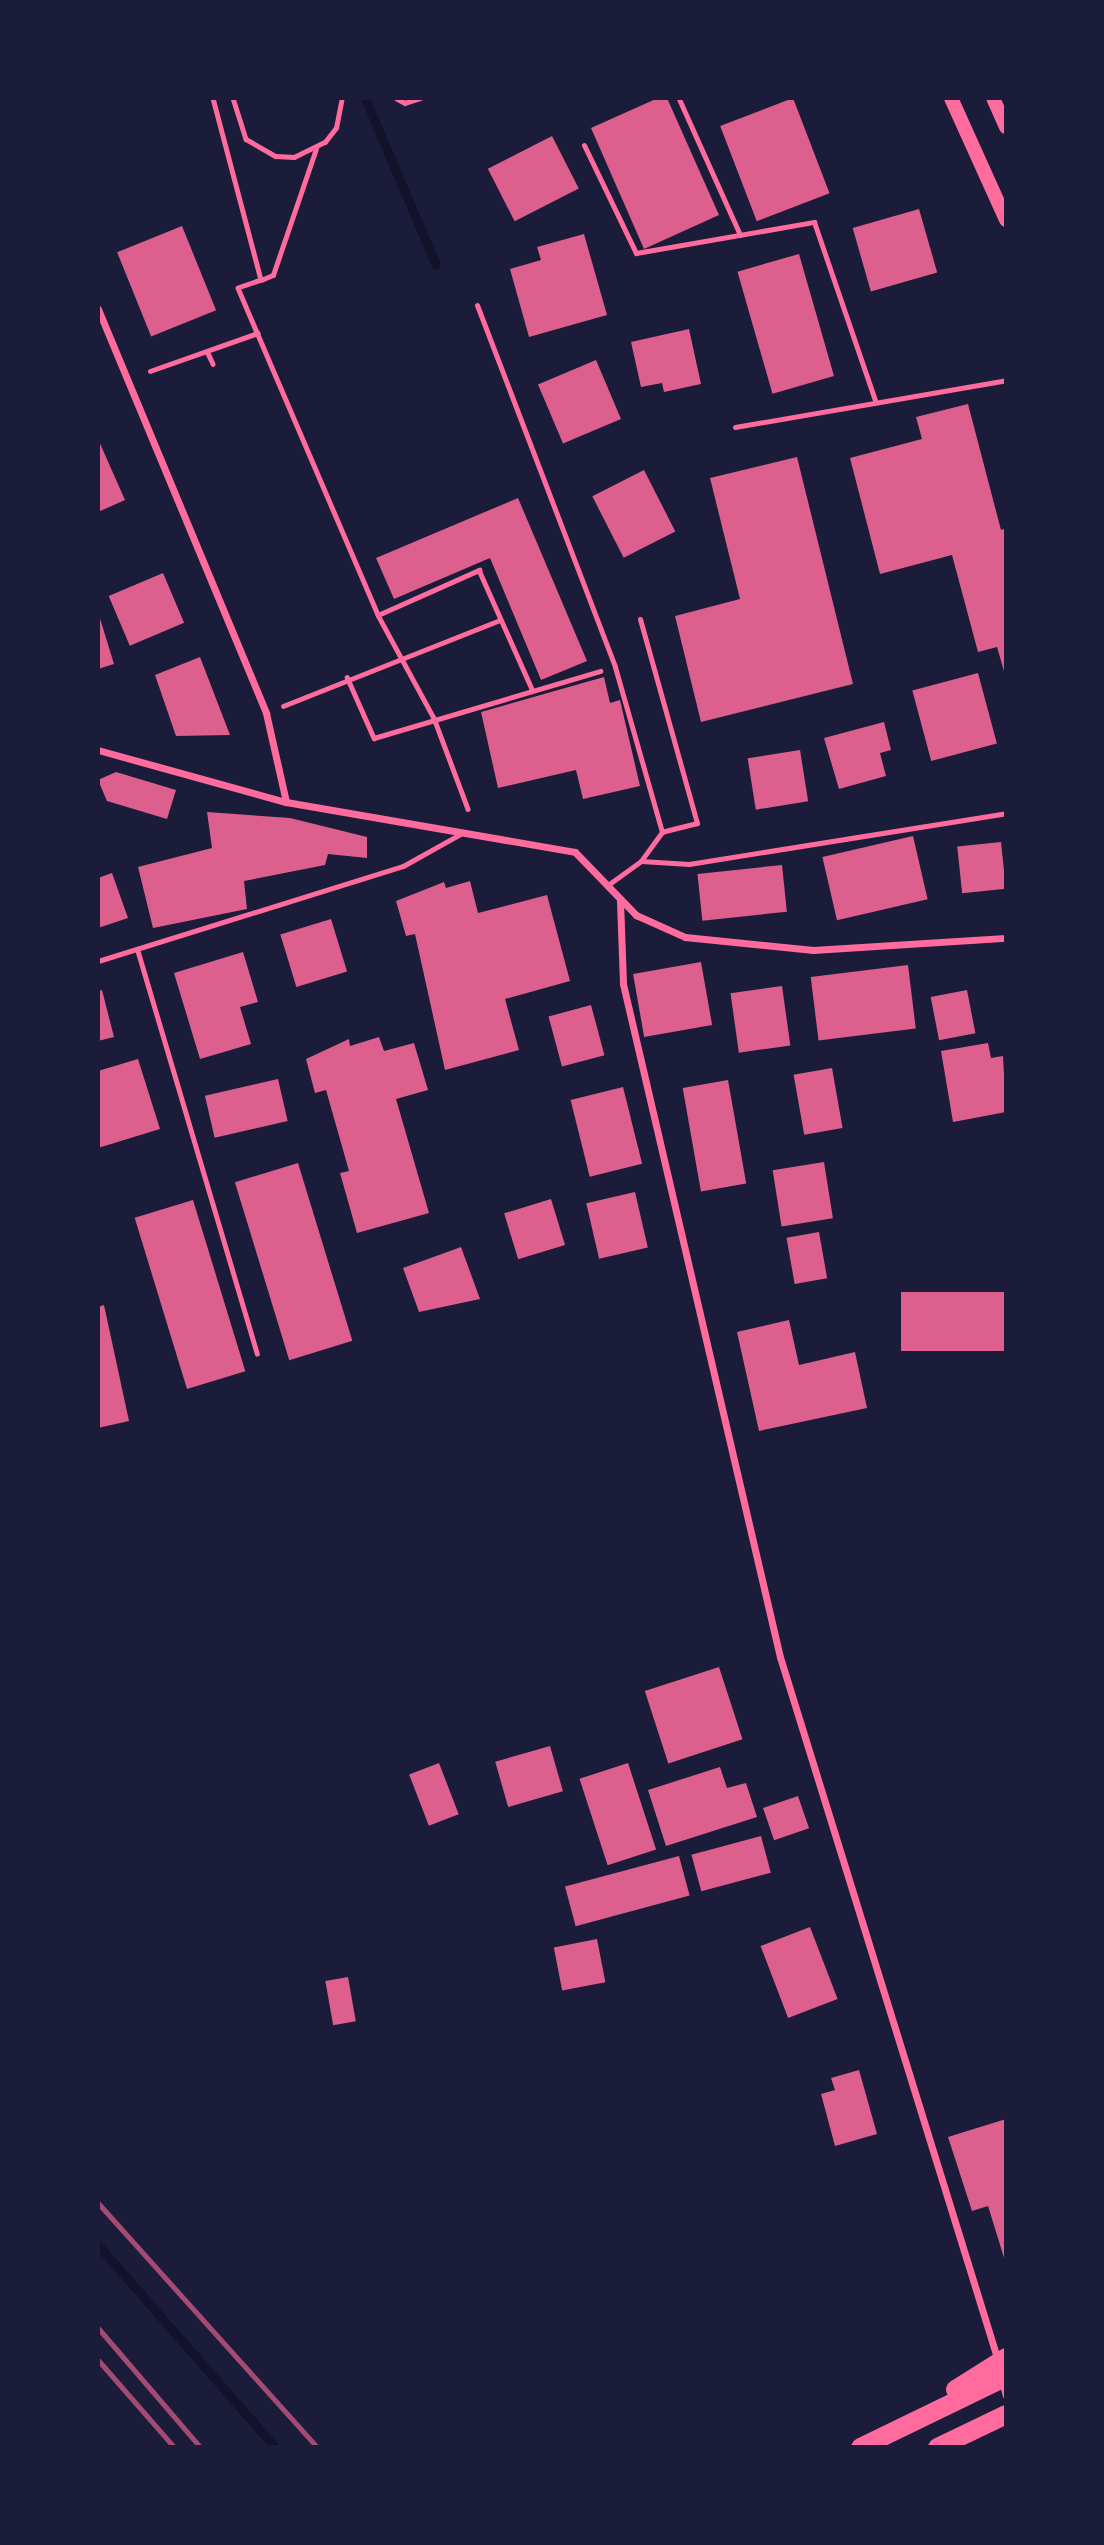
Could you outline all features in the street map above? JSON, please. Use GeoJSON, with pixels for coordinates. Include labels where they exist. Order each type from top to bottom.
{"type":"FeatureCollection","features":[{"type":"Feature","properties":{"kind":"highway"},"geometry":{"type":"LineString","coordinates":[[867,2444],[1006,2357]]}},
{"type":"Feature","properties":{"kind":"highway"},"geometry":{"type":"LineString","coordinates":[[867,2444],[1006,2376]]}},
{"type":"Feature","properties":{"kind":"highway"},"geometry":{"type":"LineString","coordinates":[[937,2447],[1006,2414]]}},
{"type":"Feature","properties":{"kind":"highway"},"geometry":{"type":"LineString","coordinates":[[944,2447],[1006,2423]]}},
{"type":"Feature","properties":{"kind":"main road"},"geometry":{"type":"LineString","coordinates":[[951,98],[1006,220]]}},
{"type":"Feature","properties":{"kind":"main road"},"geometry":{"type":"LineString","coordinates":[[993,98],[1006,127]]}},
{"type":"Feature","properties":{"kind":"street"},"geometry":{"type":"LineString","coordinates":[[98,309],[266,713],[286,803]]}},
{"type":"Feature","properties":{"kind":"street"},"geometry":{"type":"LineString","coordinates":[[98,750],[286,803],[575,852],[620,901],[685,937],[762,947],[860,949],[1006,938]]}},
{"type":"Feature","properties":{"kind":"street"},"geometry":{"type":"LineString","coordinates":[[620,901],[623,984],[780,1657],[982,2297],[1006,2396]]}},
{"type":"Feature","properties":{"kind":"lane"},"geometry":{"type":"LineString","coordinates":[[679,99],[740,235]]}},
{"type":"Feature","properties":{"kind":"lane"},"geometry":{"type":"LineString","coordinates":[[584,145],[636,253],[814,222],[875,400]]}},
{"type":"Feature","properties":{"kind":"lane"},"geometry":{"type":"LineString","coordinates":[[477,305],[615,667],[662,832]]}},
{"type":"Feature","properties":{"kind":"lane"},"geometry":{"type":"LineString","coordinates":[[735,427],[875,400],[1006,380]]}},
{"type":"Feature","properties":{"kind":"lane"},"geometry":{"type":"LineString","coordinates":[[608,886],[641,861],[662,832],[698,823],[640,619]]}},
{"type":"Feature","properties":{"kind":"lane"},"geometry":{"type":"LineString","coordinates":[[641,861],[689,864],[1006,813]]}},
{"type":"Feature","properties":{"kind":"lane"},"geometry":{"type":"LineString","coordinates":[[98,961],[403,866],[462,833]]}},
{"type":"Feature","properties":{"kind":"lane"},"geometry":{"type":"LineString","coordinates":[[138,948],[257,1354]]}},
{"type":"Feature","properties":{"kind":"path"},"geometry":{"type":"LineString","coordinates":[[213,98],[225,128],[261,280]]}},
{"type":"Feature","properties":{"kind":"path"},"geometry":{"type":"LineString","coordinates":[[233,98],[236,124],[259,150],[276,156],[316,149]]}},
{"type":"Feature","properties":{"kind":"path"},"geometry":{"type":"LineString","coordinates":[[342,98],[336,128],[316,149],[272,275],[239,288],[378,615],[434,718],[468,809]]}},
{"type":"Feature","properties":{"kind":"path"},"geometry":{"type":"LineString","coordinates":[[396,98],[405,103],[420,98]]}},
{"type":"Feature","properties":{"kind":"path"},"geometry":{"type":"LineString","coordinates":[[225,128],[236,124]]}},
{"type":"Feature","properties":{"kind":"path"},"geometry":{"type":"LineString","coordinates":[[150,371],[258,334]]}},
{"type":"Feature","properties":{"kind":"path"},"geometry":{"type":"LineString","coordinates":[[207,351],[213,365]]}},
{"type":"Feature","properties":{"kind":"path"},"geometry":{"type":"LineString","coordinates":[[378,615],[480,570],[532,689]]}},
{"type":"Feature","properties":{"kind":"path"},"geometry":{"type":"LineString","coordinates":[[283,706],[500,620]]}},
{"type":"Feature","properties":{"kind":"path"},"geometry":{"type":"LineString","coordinates":[[348,679],[374,738],[532,689],[615,667]]}},
{"type":"Feature","properties":{"kind":"building"},"geometry":{"type":"Polygon","coordinates":[[[658,98],[667,98],[719,215],[644,249],[591,128],[658,98]]]}},
{"type":"Feature","properties":{"kind":"building"},"geometry":{"type":"Polygon","coordinates":[[[793,98],[830,193],[757,221],[720,126],[793,98]]]}},
{"type":"Feature","properties":{"kind":"building"},"geometry":{"type":"Polygon","coordinates":[[[552,136],[579,189],[515,221],[488,169],[552,136]]]}},
{"type":"Feature","properties":{"kind":"building"},"geometry":{"type":"Polygon","coordinates":[[[919,209],[937,272],[871,291],[853,228],[919,209]]]}},
{"type":"Feature","properties":{"kind":"building"},"geometry":{"type":"Polygon","coordinates":[[[182,226],[216,310],[151,337],[117,252],[182,226]]]}},
{"type":"Feature","properties":{"kind":"building"},"geometry":{"type":"Polygon","coordinates":[[[584,234],[607,315],[529,337],[510,269],[541,260],[537,247],[584,234]]]}},
{"type":"Feature","properties":{"kind":"building"},"geometry":{"type":"Polygon","coordinates":[[[799,254],[834,376],[772,394],[737,272],[799,254]]]}},
{"type":"Feature","properties":{"kind":"building"},"geometry":{"type":"Polygon","coordinates":[[[689,329],[701,384],[664,392],[662,383],[641,387],[631,342],[689,329]]]}},
{"type":"Feature","properties":{"kind":"building"},"geometry":{"type":"Polygon","coordinates":[[[596,360],[621,419],[563,444],[538,385],[596,360]]]}},
{"type":"Feature","properties":{"kind":"building"},"geometry":{"type":"Polygon","coordinates":[[[968,404],[1001,530],[1006,528],[1006,678],[997,647],[978,652],[952,555],[880,574],[850,458],[922,439],[916,417],[968,404]]]}},
{"type":"Feature","properties":{"kind":"building"},"geometry":{"type":"Polygon","coordinates":[[[98,439],[125,500],[98,512],[98,439]]]}},
{"type":"Feature","properties":{"kind":"building"},"geometry":{"type":"Polygon","coordinates":[[[797,457],[853,684],[701,722],[675,616],[740,599],[710,478],[797,457]]]}},
{"type":"Feature","properties":{"kind":"building"},"geometry":{"type":"Polygon","coordinates":[[[644,470],[675,531],[624,558],[592,496],[644,470]]]}},
{"type":"Feature","properties":{"kind":"building"},"geometry":{"type":"Polygon","coordinates":[[[518,498],[587,661],[541,680],[490,558],[394,599],[376,558],[518,498]]]}},
{"type":"Feature","properties":{"kind":"building"},"geometry":{"type":"Polygon","coordinates":[[[163,573],[184,623],[130,646],[109,596],[163,573]]]}},
{"type":"Feature","properties":{"kind":"building"},"geometry":{"type":"Polygon","coordinates":[[[98,612],[114,664],[98,669],[98,612]]]}},
{"type":"Feature","properties":{"kind":"building"},"geometry":{"type":"Polygon","coordinates":[[[200,657],[230,735],[176,736],[155,675],[200,657]]]}},
{"type":"Feature","properties":{"kind":"building"},"geometry":{"type":"Polygon","coordinates":[[[978,673],[997,744],[931,761],[912,691],[978,673]]]}},
{"type":"Feature","properties":{"kind":"building"},"geometry":{"type":"Polygon","coordinates":[[[604,677],[610,703],[620,700],[640,786],[583,799],[576,770],[498,788],[481,712],[604,677]]]}},
{"type":"Feature","properties":{"kind":"building"},"geometry":{"type":"Polygon","coordinates":[[[884,722],[891,750],[880,753],[886,776],[839,789],[824,738],[884,722]]]}},
{"type":"Feature","properties":{"kind":"building"},"geometry":{"type":"Polygon","coordinates":[[[800,750],[808,801],[756,810],[748,758],[800,750]]]}},
{"type":"Feature","properties":{"kind":"building"},"geometry":{"type":"Polygon","coordinates":[[[116,772],[176,790],[167,819],[107,801],[98,780],[116,772]]]}},
{"type":"Feature","properties":{"kind":"building"},"geometry":{"type":"Polygon","coordinates":[[[207,812],[290,818],[367,837],[367,858],[328,854],[325,865],[244,881],[247,909],[153,928],[138,867],[212,848],[207,812]]]}},
{"type":"Feature","properties":{"kind":"building"},"geometry":{"type":"Polygon","coordinates":[[[913,836],[928,899],[837,920],[822,857],[913,836]]]}},
{"type":"Feature","properties":{"kind":"building"},"geometry":{"type":"Polygon","coordinates":[[[1001,842],[1006,889],[962,893],[957,847],[1001,842]]]}},
{"type":"Feature","properties":{"kind":"building"},"geometry":{"type":"Polygon","coordinates":[[[782,865],[787,912],[702,921],[697,874],[782,865]]]}},
{"type":"Feature","properties":{"kind":"building"},"geometry":{"type":"Polygon","coordinates":[[[112,873],[128,918],[98,928],[98,878],[112,873]]]}},
{"type":"Feature","properties":{"kind":"building"},"geometry":{"type":"Polygon","coordinates":[[[470,881],[478,913],[547,895],[570,981],[505,999],[519,1050],[445,1070],[415,934],[406,936],[396,901],[444,882],[446,888],[470,881]]]}},
{"type":"Feature","properties":{"kind":"building"},"geometry":{"type":"Polygon","coordinates":[[[331,919],[347,972],[296,987],[280,934],[331,919]]]}},
{"type":"Feature","properties":{"kind":"building"},"geometry":{"type":"Polygon","coordinates":[[[243,952],[258,1002],[240,1007],[251,1044],[200,1059],[174,973],[243,952]]]}},
{"type":"Feature","properties":{"kind":"building"},"geometry":{"type":"Polygon","coordinates":[[[701,962],[712,1025],[644,1037],[633,974],[701,962]]]}},
{"type":"Feature","properties":{"kind":"building"},"geometry":{"type":"Polygon","coordinates":[[[908,965],[916,1029],[819,1040],[811,977],[908,965]]]}},
{"type":"Feature","properties":{"kind":"building"},"geometry":{"type":"Polygon","coordinates":[[[782,986],[790,1045],[739,1053],[731,993],[782,986]]]}},
{"type":"Feature","properties":{"kind":"building"},"geometry":{"type":"Polygon","coordinates":[[[102,990],[114,1037],[98,1041],[98,991],[102,990]]]}},
{"type":"Feature","properties":{"kind":"building"},"geometry":{"type":"Polygon","coordinates":[[[967,990],[975,1033],[939,1040],[931,997],[967,990]]]}},
{"type":"Feature","properties":{"kind":"building"},"geometry":{"type":"Polygon","coordinates":[[[591,1005],[604,1055],[562,1067],[548,1016],[591,1005]]]}},
{"type":"Feature","properties":{"kind":"building"},"geometry":{"type":"Polygon","coordinates":[[[379,1037],[384,1051],[414,1043],[428,1090],[396,1099],[429,1213],[357,1233],[340,1173],[349,1171],[326,1090],[315,1093],[306,1059],[349,1039],[350,1046],[379,1037]]]}},
{"type":"Feature","properties":{"kind":"building"},"geometry":{"type":"Polygon","coordinates":[[[988,1043],[991,1058],[1003,1056],[1006,1112],[953,1122],[941,1051],[988,1043]]]}},
{"type":"Feature","properties":{"kind":"building"},"geometry":{"type":"Polygon","coordinates":[[[138,1059],[160,1129],[98,1148],[98,1071],[138,1059]]]}},
{"type":"Feature","properties":{"kind":"building"},"geometry":{"type":"Polygon","coordinates":[[[832,1068],[843,1128],[804,1135],[794,1075],[832,1068]]]}},
{"type":"Feature","properties":{"kind":"building"},"geometry":{"type":"Polygon","coordinates":[[[278,1079],[288,1121],[215,1138],[205,1096],[278,1079]]]}},
{"type":"Feature","properties":{"kind":"building"},"geometry":{"type":"Polygon","coordinates":[[[728,1080],[746,1183],[701,1191],[683,1088],[728,1080]]]}},
{"type":"Feature","properties":{"kind":"building"},"geometry":{"type":"Polygon","coordinates":[[[623,1087],[642,1164],[590,1177],[571,1100],[623,1087]]]}},
{"type":"Feature","properties":{"kind":"building"},"geometry":{"type":"Polygon","coordinates":[[[824,1162],[833,1218],[782,1226],[773,1170],[824,1162]]]}},
{"type":"Feature","properties":{"kind":"building"},"geometry":{"type":"Polygon","coordinates":[[[298,1163],[352,1341],[289,1360],[235,1182],[298,1163]]]}},
{"type":"Feature","properties":{"kind":"building"},"geometry":{"type":"Polygon","coordinates":[[[635,1192],[648,1248],[599,1259],[586,1203],[635,1192]]]}},
{"type":"Feature","properties":{"kind":"building"},"geometry":{"type":"Polygon","coordinates":[[[551,1199],[565,1245],[518,1259],[504,1213],[551,1199]]]}},
{"type":"Feature","properties":{"kind":"building"},"geometry":{"type":"Polygon","coordinates":[[[193,1200],[245,1371],[187,1389],[135,1218],[193,1200]]]}},
{"type":"Feature","properties":{"kind":"building"},"geometry":{"type":"Polygon","coordinates":[[[819,1232],[827,1278],[795,1284],[787,1238],[819,1232]]]}},
{"type":"Feature","properties":{"kind":"building"},"geometry":{"type":"Polygon","coordinates":[[[461,1247],[480,1299],[419,1312],[403,1268],[461,1247]]]}},
{"type":"Feature","properties":{"kind":"building"},"geometry":{"type":"Polygon","coordinates":[[[901,1292],[1006,1292],[1006,1351],[901,1351],[901,1292]]]}},
{"type":"Feature","properties":{"kind":"building"},"geometry":{"type":"Polygon","coordinates":[[[104,1305],[129,1421],[98,1428],[98,1307],[104,1305]]]}},
{"type":"Feature","properties":{"kind":"building"},"geometry":{"type":"Polygon","coordinates":[[[789,1320],[799,1365],[855,1352],[867,1408],[759,1431],[737,1332],[789,1320]]]}},
{"type":"Feature","properties":{"kind":"building"},"geometry":{"type":"Polygon","coordinates":[[[719,1667],[742,1739],[668,1763],[645,1691],[719,1667]]]}},
{"type":"Feature","properties":{"kind":"building"},"geometry":{"type":"Polygon","coordinates":[[[550,1746],[563,1791],[508,1807],[495,1762],[550,1746]]]}},
{"type":"Feature","properties":{"kind":"building"},"geometry":{"type":"Polygon","coordinates":[[[439,1763],[459,1814],[429,1826],[409,1774],[439,1763]]]}},
{"type":"Feature","properties":{"kind":"building"},"geometry":{"type":"Polygon","coordinates":[[[628,1763],[656,1850],[608,1865],[579,1779],[628,1763]]]}},
{"type":"Feature","properties":{"kind":"building"},"geometry":{"type":"Polygon","coordinates":[[[720,1767],[727,1788],[746,1783],[757,1817],[666,1846],[648,1790],[720,1767]]]}},
{"type":"Feature","properties":{"kind":"building"},"geometry":{"type":"Polygon","coordinates":[[[798,1796],[809,1828],[774,1840],[763,1808],[798,1796]]]}},
{"type":"Feature","properties":{"kind":"building"},"geometry":{"type":"Polygon","coordinates":[[[761,1836],[771,1873],[701,1891],[691,1855],[761,1836]]]}},
{"type":"Feature","properties":{"kind":"building"},"geometry":{"type":"Polygon","coordinates":[[[679,1856],[690,1896],[576,1926],[565,1887],[679,1856]]]}},
{"type":"Feature","properties":{"kind":"building"},"geometry":{"type":"Polygon","coordinates":[[[810,1927],[838,1999],[788,2018],[761,1946],[810,1927]]]}},
{"type":"Feature","properties":{"kind":"building"},"geometry":{"type":"Polygon","coordinates":[[[597,1939],[605,1982],[562,1991],[554,1947],[597,1939]]]}},
{"type":"Feature","properties":{"kind":"building"},"geometry":{"type":"Polygon","coordinates":[[[348,1977],[356,2021],[333,2025],[325,1981],[348,1977]]]}},
{"type":"Feature","properties":{"kind":"building"},"geometry":{"type":"Polygon","coordinates":[[[859,2070],[877,2134],[835,2146],[821,2094],[835,2090],[831,2078],[859,2070]]]}},
{"type":"Feature","properties":{"kind":"building"},"geometry":{"type":"Polygon","coordinates":[[[1006,2119],[1005,2261],[988,2206],[972,2211],[948,2137],[1006,2119]]]}},
{"type":"Feature","properties":{"kind":"waterway"},"geometry":{"type":"LineString","coordinates":[[365,98],[436,265]]}},
{"type":"Feature","properties":{"kind":"waterway"},"geometry":{"type":"LineString","coordinates":[[98,2245],[275,2447]]}},
{"type":"Feature","properties":{"kind":"railway"},"geometry":{"type":"LineString","coordinates":[[98,2203],[317,2447]]}},
{"type":"Feature","properties":{"kind":"railway"},"geometry":{"type":"LineString","coordinates":[[98,2328],[200,2447]]}},
{"type":"Feature","properties":{"kind":"railway"},"geometry":{"type":"LineString","coordinates":[[98,2360],[174,2447]]}}]}
